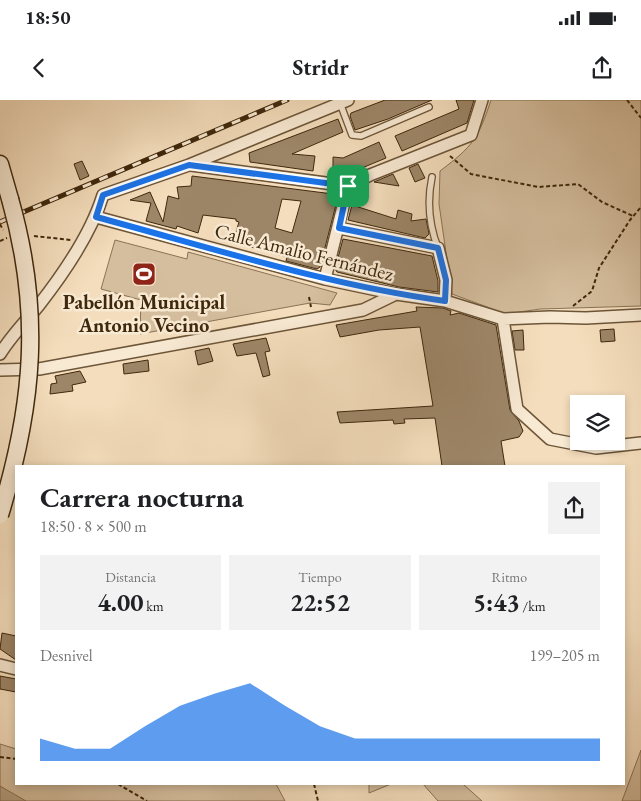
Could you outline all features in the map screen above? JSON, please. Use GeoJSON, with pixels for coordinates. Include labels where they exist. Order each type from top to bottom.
{"type":"FeatureCollection","features":[{"type":"Feature","properties":{"kind":"street"},"geometry":{"type":"LineString","coordinates":[[189,165],[348,186],[471,135],[482,100]]}},
{"type":"Feature","properties":{"kind":"street"},"geometry":{"type":"LineString","coordinates":[[0,354],[40,303],[81,241],[96,217],[103,195],[189,165],[344,102]]}},
{"type":"Feature","properties":{"kind":"street"},"geometry":{"type":"LineString","coordinates":[[0,164],[19,230],[28,282],[31,337],[29,383],[20,444],[0,515]]}},
{"type":"Feature","properties":{"kind":"street"},"geometry":{"type":"LineString","coordinates":[[325,279],[348,186]]}},
{"type":"Feature","properties":{"kind":"street","name":"Calle Amalio Fernández"},"geometry":{"type":"LineString","coordinates":[[96,217],[325,279],[396,294],[445,301],[503,319],[641,315]]}},
{"type":"Feature","properties":{"kind":"street"},"geometry":{"type":"LineString","coordinates":[[339,228],[438,248],[446,280],[445,301]]}},
{"type":"Feature","properties":{"kind":"street"},"geometry":{"type":"LineString","coordinates":[[0,370],[39,369],[354,312],[363,310],[396,294]]}},
{"type":"Feature","properties":{"kind":"street"},"geometry":{"type":"LineString","coordinates":[[503,319],[517,409],[550,439],[596,448],[641,443]]}},
{"type":"Feature","properties":{"kind":"street"},"geometry":{"type":"LineString","coordinates":[[0,666],[15,669]]}},
{"type":"Feature","properties":{"kind":"lane"},"geometry":{"type":"LineString","coordinates":[[344,102],[352,135],[360,136],[429,107]]}},
{"type":"Feature","properties":{"kind":"lane"},"geometry":{"type":"LineString","coordinates":[[432,177],[429,188],[430,222],[438,248]]}},
{"type":"Feature","properties":{"kind":"path"},"geometry":{"type":"LineString","coordinates":[[627,100],[641,118]]}},
{"type":"Feature","properties":{"kind":"path"},"geometry":{"type":"LineString","coordinates":[[442,147],[453,161],[471,174],[538,187],[578,184],[602,202],[633,216]]}},
{"type":"Feature","properties":{"kind":"path"},"geometry":{"type":"LineString","coordinates":[[559,317],[592,291],[599,268],[641,207]]}},
{"type":"Feature","properties":{"kind":"path"},"geometry":{"type":"LineString","coordinates":[[28,235],[81,241]]}},
{"type":"Feature","properties":{"kind":"path"},"geometry":{"type":"LineString","coordinates":[[0,241],[9,237]]}},
{"type":"Feature","properties":{"kind":"path"},"geometry":{"type":"LineString","coordinates":[[0,757],[15,759]]}},
{"type":"Feature","properties":{"kind":"path"},"geometry":{"type":"LineString","coordinates":[[120,785],[147,801]]}},
{"type":"Feature","properties":{"kind":"path"},"geometry":{"type":"LineString","coordinates":[[314,785],[318,801]]}},
{"type":"Feature","properties":{"kind":"shaded area"},"geometry":{"type":"Polygon","coordinates":[[[491,100],[641,100],[641,306],[540,309],[506,314],[452,294],[439,204],[440,171],[460,155],[473,141],[491,100]]]}},
{"type":"Feature","properties":{"kind":"shaded area"},"geometry":{"type":"Polygon","coordinates":[[[115,240],[187,259],[188,252],[337,293],[330,305],[310,303],[140,334],[141,300],[101,289],[115,240]]]}},
{"type":"Feature","properties":{"kind":"shaded area"},"geometry":{"type":"Polygon","coordinates":[[[0,744],[15,749],[15,785],[277,785],[285,801],[0,801],[0,744]]]}},
{"type":"Feature","properties":{"kind":"shaded area"},"geometry":{"type":"Polygon","coordinates":[[[641,750],[641,801],[622,801],[641,750]]]}},
{"type":"Feature","properties":{"kind":"shaded area"},"geometry":{"type":"Polygon","coordinates":[[[369,785],[389,785],[369,793],[369,785]]]}},
{"type":"Feature","properties":{"kind":"shaded area"},"geometry":{"type":"Polygon","coordinates":[[[424,785],[464,785],[482,801],[438,801],[424,785]]]}},
{"type":"Feature","properties":{"kind":"shaded area"},"geometry":{"type":"Polygon","coordinates":[[[0,786],[26,801],[0,801],[0,786]]]}},
{"type":"Feature","properties":{"kind":"building"},"geometry":{"type":"Polygon","coordinates":[[[385,100],[432,100],[388,119],[355,130],[350,116],[351,113],[385,100]]]}},
{"type":"Feature","properties":{"kind":"building"},"geometry":{"type":"Polygon","coordinates":[[[456,100],[474,100],[467,123],[402,151],[395,136],[459,109],[456,100]]]}},
{"type":"Feature","properties":{"kind":"building"},"geometry":{"type":"Polygon","coordinates":[[[338,119],[343,132],[292,154],[315,156],[313,171],[250,162],[249,153],[338,119]]]}},
{"type":"Feature","properties":{"kind":"building"},"geometry":{"type":"Polygon","coordinates":[[[379,142],[386,158],[345,175],[333,173],[333,157],[343,158],[379,142]]]}},
{"type":"Feature","properties":{"kind":"building"},"geometry":{"type":"Polygon","coordinates":[[[82,161],[89,176],[80,180],[74,164],[82,161]]]}},
{"type":"Feature","properties":{"kind":"building"},"geometry":{"type":"Polygon","coordinates":[[[418,164],[425,178],[415,182],[409,168],[418,164]]]}},
{"type":"Feature","properties":{"kind":"building"},"geometry":{"type":"Polygon","coordinates":[[[393,174],[399,186],[374,182],[393,174]]]}},
{"type":"Feature","properties":{"kind":"building"},"geometry":{"type":"Polygon","coordinates":[[[192,176],[333,194],[334,192],[338,197],[320,267],[317,269],[286,261],[287,257],[233,242],[239,222],[236,219],[203,215],[198,233],[177,226],[176,229],[146,221],[151,203],[130,200],[150,192],[163,222],[168,196],[179,199],[177,187],[191,186],[192,176]],[[282,199],[275,228],[292,233],[301,201],[282,199]]]}},
{"type":"Feature","properties":{"kind":"building"},"geometry":{"type":"Polygon","coordinates":[[[352,205],[396,219],[398,210],[412,214],[411,221],[426,219],[429,234],[425,238],[348,220],[352,205]]]}},
{"type":"Feature","properties":{"kind":"building"},"geometry":{"type":"Polygon","coordinates":[[[343,239],[432,256],[438,281],[438,292],[399,287],[337,272],[335,269],[343,239]]]}},
{"type":"Feature","properties":{"kind":"building"},"geometry":{"type":"Polygon","coordinates":[[[416,307],[443,308],[451,311],[450,315],[459,313],[496,325],[510,410],[519,421],[523,431],[519,437],[501,441],[505,465],[442,465],[435,418],[404,419],[405,423],[394,424],[393,420],[340,423],[337,412],[433,406],[420,327],[379,330],[340,337],[336,325],[417,311],[416,307]]]}},
{"type":"Feature","properties":{"kind":"building"},"geometry":{"type":"Polygon","coordinates":[[[614,329],[615,341],[601,342],[600,330],[614,329]]]}},
{"type":"Feature","properties":{"kind":"building"},"geometry":{"type":"Polygon","coordinates":[[[523,330],[524,350],[515,350],[512,331],[523,330]]]}},
{"type":"Feature","properties":{"kind":"building"},"geometry":{"type":"Polygon","coordinates":[[[266,338],[270,351],[265,352],[270,375],[263,377],[256,353],[237,356],[233,344],[266,338]]]}},
{"type":"Feature","properties":{"kind":"building"},"geometry":{"type":"Polygon","coordinates":[[[209,348],[213,361],[198,365],[195,351],[209,348]]]}},
{"type":"Feature","properties":{"kind":"building"},"geometry":{"type":"Polygon","coordinates":[[[148,360],[149,371],[124,374],[123,364],[148,360]]]}},
{"type":"Feature","properties":{"kind":"building"},"geometry":{"type":"Polygon","coordinates":[[[80,371],[86,382],[72,385],[73,391],[50,394],[51,384],[57,383],[55,376],[80,371]]]}},
{"type":"Feature","properties":{"kind":"building"},"geometry":{"type":"Polygon","coordinates":[[[2,633],[15,636],[15,659],[0,649],[2,633]]]}},
{"type":"Feature","properties":{"kind":"building"},"geometry":{"type":"Polygon","coordinates":[[[0,676],[15,679],[15,692],[0,689],[0,676]]]}},
{"type":"Feature","properties":{"kind":"railway"},"geometry":{"type":"LineString","coordinates":[[0,222],[287,100]]}},
{"type":"Feature","properties":{"kind":"place","name":"Pabellón Municipal Antonio Vecino"},"geometry":{"type":"Point","coordinates":[144,274]}},
{"type":"Feature","properties":{"kind":"route"},"geometry":{"type":"LineString","coordinates":[[189,165],[348,186],[339,228],[438,248],[446,280],[445,301],[396,294],[325,279],[96,217],[103,195],[189,165]]}}]}
